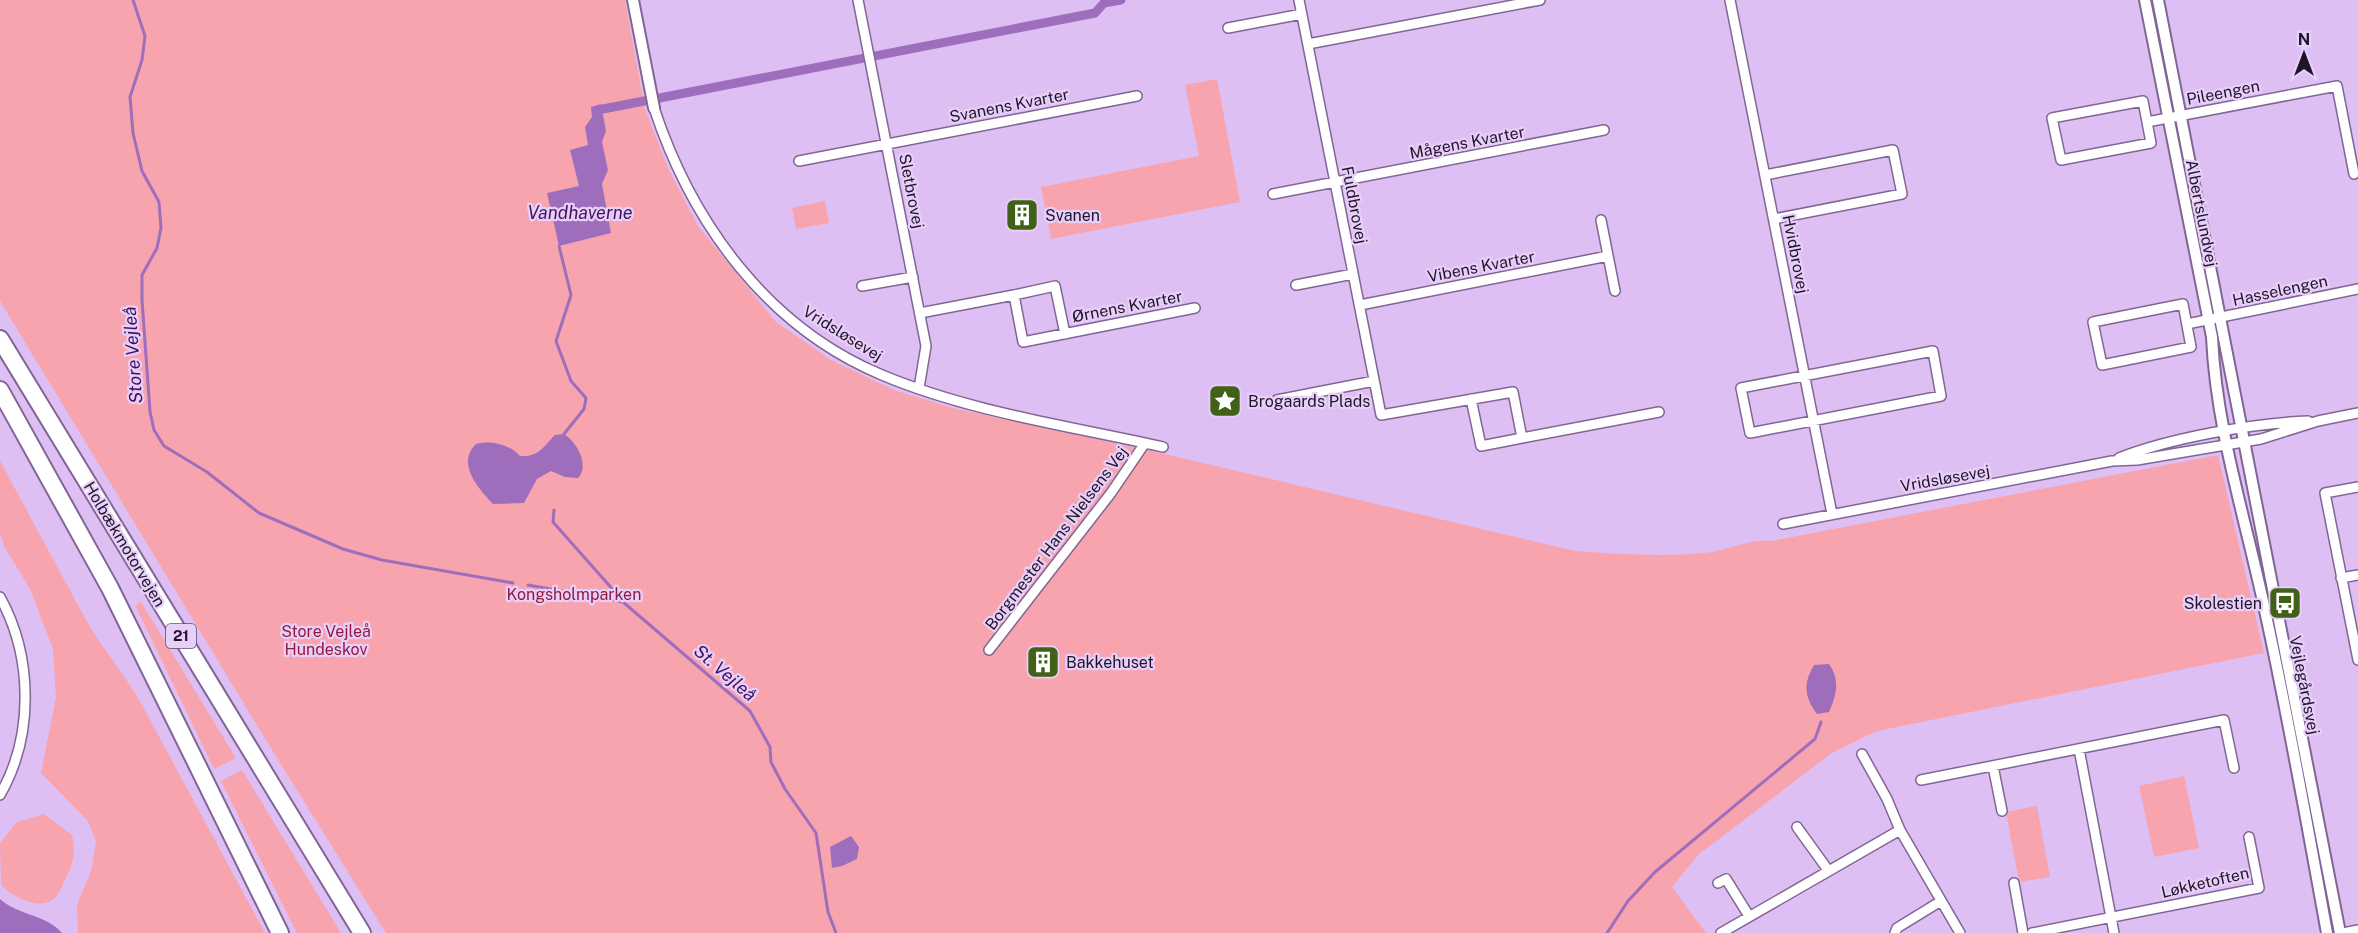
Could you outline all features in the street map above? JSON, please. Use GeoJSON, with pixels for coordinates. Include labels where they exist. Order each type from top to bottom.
{"type":"FeatureCollection","features":[{"type":"Feature","properties":{"kind":"highway","name":"Holbækmotorvejen"},"geometry":{"type":"LineString","coordinates":[[0,339],[362,933]]}},
{"type":"Feature","properties":{"kind":"highway","name":"Holbækmotorvejen"},"geometry":{"type":"LineString","coordinates":[[0,390],[110,588],[280,933]]}},
{"type":"Feature","properties":{"kind":"street","name":"Vridsløsevej"},"geometry":{"type":"LineString","coordinates":[[633,0],[648,84],[672,159],[714,237],[739,268],[779,309],[811,334],[866,367],[920,388],[981,406],[1163,447]]}},
{"type":"Feature","properties":{"kind":"street","name":"Sletbrovej"},"geometry":{"type":"LineString","coordinates":[[858,0],[926,346],[920,388]]}},
{"type":"Feature","properties":{"kind":"street","name":"Fuldbrovej"},"geometry":{"type":"LineString","coordinates":[[1299,0],[1381,415],[1471,399]]}},
{"type":"Feature","properties":{"kind":"street"},"geometry":{"type":"LineString","coordinates":[[1308,44],[1540,0]]}},
{"type":"Feature","properties":{"kind":"street","name":"Hvidbrovej"},"geometry":{"type":"LineString","coordinates":[[1730,0],[1832,514]]}},
{"type":"Feature","properties":{"kind":"street","name":"Albertslundvej"},"geometry":{"type":"LineString","coordinates":[[2145,0],[2208,320],[2213,370],[2224,432]]}},
{"type":"Feature","properties":{"kind":"street","name":"Albertslundvej"},"geometry":{"type":"LineString","coordinates":[[2158,0],[2241,429]]}},
{"type":"Feature","properties":{"kind":"street"},"geometry":{"type":"LineString","coordinates":[[1228,28],[1302,14]]}},
{"type":"Feature","properties":{"kind":"street","name":"Pileengen"},"geometry":{"type":"LineString","coordinates":[[2147,122],[2337,86],[2354,174]]}},
{"type":"Feature","properties":{"kind":"street","name":"Svanens Kvarter"},"geometry":{"type":"LineString","coordinates":[[799,161],[1137,96]]}},
{"type":"Feature","properties":{"kind":"street"},"geometry":{"type":"LineString","coordinates":[[2143,101],[2147,122],[2151,143],[2061,160],[2052,118],[2143,101]]}},
{"type":"Feature","properties":{"kind":"street","name":"Mågens Kvarter"},"geometry":{"type":"LineString","coordinates":[[1273,194],[1335,184],[1604,130]]}},
{"type":"Feature","properties":{"kind":"street"},"geometry":{"type":"LineString","coordinates":[[1765,175],[1893,150],[1902,194],[1774,219]]}},
{"type":"Feature","properties":{"kind":"street"},"geometry":{"type":"LineString","coordinates":[[1601,220],[1615,291]]}},
{"type":"Feature","properties":{"kind":"street","name":"Vibens Kvarter"},"geometry":{"type":"LineString","coordinates":[[1359,305],[1608,256]]}},
{"type":"Feature","properties":{"kind":"street"},"geometry":{"type":"LineString","coordinates":[[1296,285],[1353,274]]}},
{"type":"Feature","properties":{"kind":"street"},"geometry":{"type":"LineString","coordinates":[[862,286],[913,277]]}},
{"type":"Feature","properties":{"kind":"street","name":"Ørnens Kvarter"},"geometry":{"type":"LineString","coordinates":[[920,313],[1055,286],[1065,334]]}},
{"type":"Feature","properties":{"kind":"street","name":"Hasselengen"},"geometry":{"type":"LineString","coordinates":[[2187,324],[2358,289]]}},
{"type":"Feature","properties":{"kind":"street","name":"Ørnens Kvarter"},"geometry":{"type":"LineString","coordinates":[[1014,295],[1023,342],[1195,308]]}},
{"type":"Feature","properties":{"kind":"street"},"geometry":{"type":"LineString","coordinates":[[2183,304],[2187,324],[2191,347],[2102,365],[2093,322],[2183,304]]}},
{"type":"Feature","properties":{"kind":"street"},"geometry":{"type":"LineString","coordinates":[[1933,351],[1941,396],[1812,421],[1750,433],[1741,388],[1933,351]]}},
{"type":"Feature","properties":{"kind":"street"},"geometry":{"type":"LineString","coordinates":[[1277,399],[1374,381]]}},
{"type":"Feature","properties":{"kind":"street"},"geometry":{"type":"LineString","coordinates":[[1522,438],[1513,392],[1471,399],[1481,446],[1659,412]]}},
{"type":"Feature","properties":{"kind":"street"},"geometry":{"type":"LineString","coordinates":[[2318,421],[2358,413]]}},
{"type":"Feature","properties":{"kind":"street","name":"Vridsløsevej"},"geometry":{"type":"LineString","coordinates":[[2112,461],[2136,452],[2224,432],[2318,421]]}},
{"type":"Feature","properties":{"kind":"street","name":"Vridsløsevej"},"geometry":{"type":"LineString","coordinates":[[1783,524],[2112,461],[2137,460],[2227,445],[2278,435],[2318,421]]}},
{"type":"Feature","properties":{"kind":"street","name":"Vejlegårdsvej"},"geometry":{"type":"LineString","coordinates":[[2241,429],[2342,933]]}},
{"type":"Feature","properties":{"kind":"street","name":"Vejlegårdsvej"},"geometry":{"type":"LineString","coordinates":[[2224,432],[2278,674],[2327,933]]}},
{"type":"Feature","properties":{"kind":"street","name":"Borgmester Hans Nielsens Vej"},"geometry":{"type":"LineString","coordinates":[[989,650],[1111,493],[1145,443]]}},
{"type":"Feature","properties":{"kind":"street"},"geometry":{"type":"LineString","coordinates":[[2358,487],[2325,493],[2358,660]]}},
{"type":"Feature","properties":{"kind":"street"},"geometry":{"type":"LineString","coordinates":[[2342,578],[2358,575]]}},
{"type":"Feature","properties":{"kind":"street"},"geometry":{"type":"LineString","coordinates":[[0,597],[3,611],[17,636],[25,695],[18,751],[0,795]]}},
{"type":"Feature","properties":{"kind":"street"},"geometry":{"type":"LineString","coordinates":[[1921,780],[2224,720],[2234,768]]}},
{"type":"Feature","properties":{"kind":"street"},"geometry":{"type":"LineString","coordinates":[[2079,749],[2114,933]]}},
{"type":"Feature","properties":{"kind":"street"},"geometry":{"type":"LineString","coordinates":[[1862,754],[1900,830],[1960,933]]}},
{"type":"Feature","properties":{"kind":"street"},"geometry":{"type":"LineString","coordinates":[[1993,766],[2002,811]]}},
{"type":"Feature","properties":{"kind":"street"},"geometry":{"type":"LineString","coordinates":[[1797,827],[1828,870]]}},
{"type":"Feature","properties":{"kind":"street"},"geometry":{"type":"LineString","coordinates":[[1721,933],[1900,830]]}},
{"type":"Feature","properties":{"kind":"street","name":"Løkketoften"},"geometry":{"type":"LineString","coordinates":[[2032,933],[2259,888],[2249,837]]}},
{"type":"Feature","properties":{"kind":"street"},"geometry":{"type":"LineString","coordinates":[[1718,883],[1726,879],[1749,916]]}},
{"type":"Feature","properties":{"kind":"street"},"geometry":{"type":"LineString","coordinates":[[2014,883],[2023,933]]}},
{"type":"Feature","properties":{"kind":"street"},"geometry":{"type":"LineString","coordinates":[[1897,931],[1941,901]]}},
{"type":"Feature","properties":{"kind":"street"},"geometry":{"type":"LineString","coordinates":[[2342,933],[2358,930]]}},
{"type":"Feature","properties":{"kind":"green space","name":"Kongsholmparken"},"geometry":{"type":"Polygon","coordinates":[[[0,0],[625,0],[645,109],[669,170],[698,226],[776,322],[831,360],[894,390],[953,408],[1165,454],[1575,551],[1656,555],[1713,552],[1753,542],[1771,541],[2218,455],[2264,653],[1877,731],[1833,752],[1698,855],[1672,887],[1706,933],[386,933],[275,755],[0,301],[0,0]]]}},
{"type":"Feature","properties":{"kind":"green space"},"geometry":{"type":"Polygon","coordinates":[[[1217,79],[1240,202],[1051,239],[1041,187],[1199,156],[1185,85],[1217,79]]]}},
{"type":"Feature","properties":{"kind":"green space"},"geometry":{"type":"Polygon","coordinates":[[[825,201],[829,223],[796,229],[792,208],[825,201]]]}},
{"type":"Feature","properties":{"kind":"green space"},"geometry":{"type":"Polygon","coordinates":[[[0,461],[91,629],[136,694],[265,933],[78,933],[77,904],[91,872],[96,841],[88,821],[41,773],[56,697],[53,649],[30,589],[5,548],[0,534],[0,461]]]}},
{"type":"Feature","properties":{"kind":"green space"},"geometry":{"type":"Polygon","coordinates":[[[141,602],[236,758],[214,769],[135,605],[141,602]]]}},
{"type":"Feature","properties":{"kind":"green space"},"geometry":{"type":"Polygon","coordinates":[[[242,770],[341,933],[297,933],[221,781],[242,770]]]}},
{"type":"Feature","properties":{"kind":"green space"},"geometry":{"type":"Polygon","coordinates":[[[2184,776],[2199,848],[2154,857],[2139,786],[2184,776]]]}},
{"type":"Feature","properties":{"kind":"green space"},"geometry":{"type":"Polygon","coordinates":[[[2037,806],[2050,877],[2019,882],[2006,812],[2037,806]]]}},
{"type":"Feature","properties":{"kind":"green space"},"geometry":{"type":"Polygon","coordinates":[[[44,814],[72,835],[74,852],[70,869],[57,895],[50,902],[35,903],[19,898],[1,885],[0,843],[17,822],[44,814]]]}},
{"type":"Feature","properties":{"kind":"water","name":"Vandhaverne"},"geometry":{"type":"Polygon","coordinates":[[[601,104],[606,131],[602,142],[608,170],[602,184],[611,233],[559,246],[547,193],[579,186],[570,150],[588,145],[585,127],[592,117],[591,107],[601,104]]]}},
{"type":"Feature","properties":{"kind":"water"},"geometry":{"type":"Polygon","coordinates":[[[564,434],[580,454],[583,467],[581,473],[578,478],[565,477],[551,471],[537,479],[524,503],[493,504],[471,476],[468,460],[476,444],[488,442],[499,444],[511,448],[520,456],[526,456],[536,453],[555,435],[564,434]]]}},
{"type":"Feature","properties":{"kind":"water"},"geometry":{"type":"Polygon","coordinates":[[[1829,664],[1836,681],[1834,699],[1829,712],[1817,714],[1807,696],[1808,678],[1814,665],[1829,664]]]}},
{"type":"Feature","properties":{"kind":"water"},"geometry":{"type":"Polygon","coordinates":[[[851,836],[859,847],[857,859],[832,868],[830,847],[851,836]]]}},
{"type":"Feature","properties":{"kind":"water"},"geometry":{"type":"Polygon","coordinates":[[[0,899],[15,909],[48,922],[62,933],[0,933],[0,899]]]}},
{"type":"Feature","properties":{"kind":"waterway","name":"Store Vejleå"},"geometry":{"type":"LineString","coordinates":[[133,0],[145,36],[142,60],[130,97],[133,133],[142,171],[159,202],[161,228],[157,248],[142,275],[142,300],[150,412],[154,430],[164,446],[207,472],[259,513],[343,549],[382,560],[513,583]]}},
{"type":"Feature","properties":{"kind":"waterway"},"geometry":{"type":"LineString","coordinates":[[603,109],[1095,13],[1104,3],[1121,0]]}},
{"type":"Feature","properties":{"kind":"waterway"},"geometry":{"type":"LineString","coordinates":[[559,246],[571,295],[556,341],[571,381],[586,398],[584,409],[564,437]]}},
{"type":"Feature","properties":{"kind":"waterway"},"geometry":{"type":"LineString","coordinates":[[554,510],[553,522],[623,601]]}},
{"type":"Feature","properties":{"kind":"waterway","name":"St. Vejleå"},"geometry":{"type":"LineString","coordinates":[[528,585],[623,602],[750,711],[770,747],[771,762],[785,789],[816,833],[828,912],[836,933]]}},
{"type":"Feature","properties":{"kind":"waterway"},"geometry":{"type":"LineString","coordinates":[[1607,933],[1628,901],[1655,872],[1815,739],[1821,722]]}},
{"type":"Feature","properties":{"kind":"place","name":"Svanen"},"geometry":{"type":"Point","coordinates":[1022,215]}},
{"type":"Feature","properties":{"kind":"place","name":"Brogaards Plads"},"geometry":{"type":"Point","coordinates":[1225,401]}},
{"type":"Feature","properties":{"kind":"place","name":"Skolestien"},"geometry":{"type":"Point","coordinates":[2285,603]}},
{"type":"Feature","properties":{"kind":"place","name":"Bakkehuset"},"geometry":{"type":"Point","coordinates":[1043,662]}},
{"type":"Feature","properties":{"kind":"park label","name":"Store Vejleå Hundeskov"},"geometry":{"type":"Point","coordinates":[326,640]}}]}
